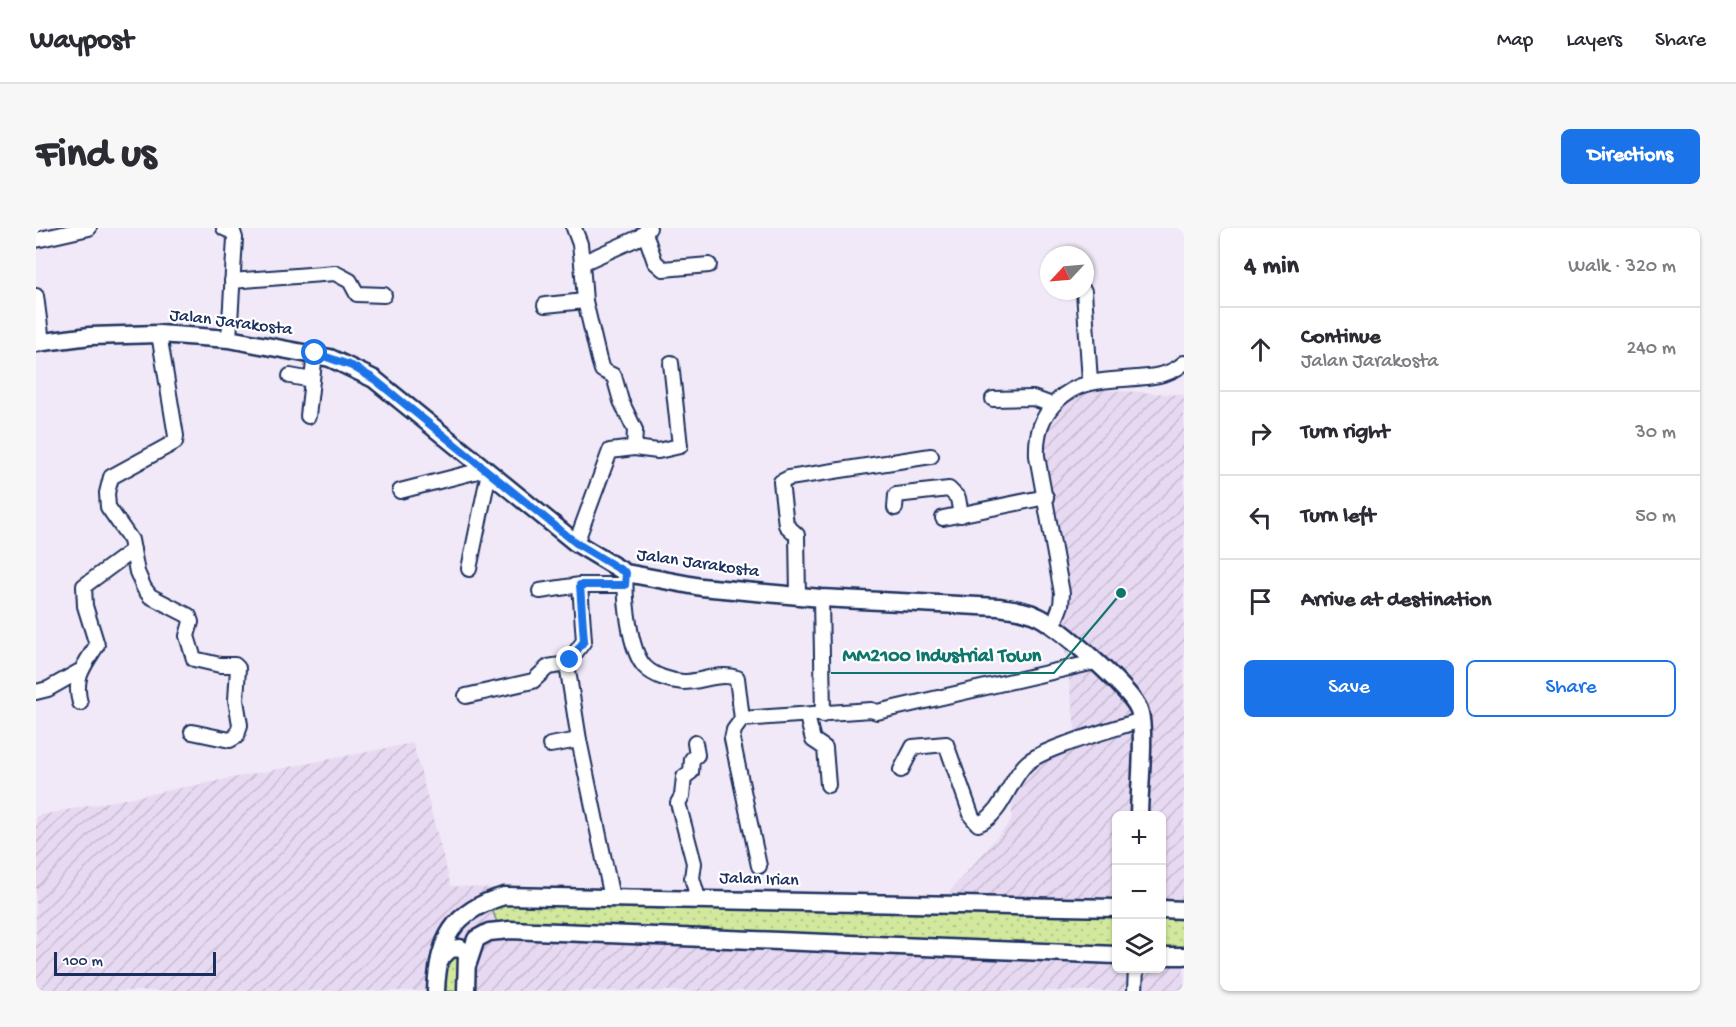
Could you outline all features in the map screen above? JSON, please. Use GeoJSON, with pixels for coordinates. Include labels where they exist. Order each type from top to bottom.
{"type":"FeatureCollection","features":[{"type":"Feature","properties":{"kind":"street"},"geometry":{"type":"LineString","coordinates":[[36,240],[104,228]]}},
{"type":"Feature","properties":{"kind":"street"},"geometry":{"type":"LineString","coordinates":[[224,228],[233,232],[235,238],[229,339]]}},
{"type":"Feature","properties":{"kind":"street"},"geometry":{"type":"LineString","coordinates":[[574,228],[580,244],[585,301],[602,369],[614,376],[621,400],[635,430],[634,448]]}},
{"type":"Feature","properties":{"kind":"street"},"geometry":{"type":"LineString","coordinates":[[582,262],[647,231],[655,262],[663,269],[709,265]]}},
{"type":"Feature","properties":{"kind":"street"},"geometry":{"type":"LineString","coordinates":[[232,281],[335,273],[350,281],[357,294],[384,295]]}},
{"type":"Feature","properties":{"kind":"street"},"geometry":{"type":"LineString","coordinates":[[36,297],[39,342]]}},
{"type":"Feature","properties":{"kind":"street"},"geometry":{"type":"LineString","coordinates":[[1085,300],[1090,382]]}},
{"type":"Feature","properties":{"kind":"street"},"geometry":{"type":"LineString","coordinates":[[545,305],[585,301]]}},
{"type":"Feature","properties":{"kind":"street"},"geometry":{"type":"LineString","coordinates":[[159,334],[176,436],[175,442],[111,477],[107,493],[108,507],[128,533],[138,572],[150,596],[189,616],[191,622],[187,636],[194,659],[235,665],[239,670],[236,699],[240,725],[237,736],[230,740],[192,732]]}},
{"type":"Feature","properties":{"kind":"street","name":"Jalan Jarakosta"},"geometry":{"type":"LineString","coordinates":[[39,342],[90,336],[159,334],[229,339],[315,353],[352,366],[374,379],[576,543],[625,579],[821,598],[998,607],[1024,611],[1053,626],[1131,696],[1141,720],[1139,811]]}},
{"type":"Feature","properties":{"kind":"street"},"geometry":{"type":"LineString","coordinates":[[308,416],[315,353]]}},
{"type":"Feature","properties":{"kind":"street"},"geometry":{"type":"LineString","coordinates":[[576,543],[610,451],[634,448],[658,451],[680,444],[671,363]]}},
{"type":"Feature","properties":{"kind":"street"},"geometry":{"type":"LineString","coordinates":[[1053,626],[1062,593],[1046,497],[1039,472],[1036,439],[1041,421],[1052,405],[1072,388],[1090,382],[1168,372],[1184,363]]}},
{"type":"Feature","properties":{"kind":"street"},"geometry":{"type":"LineString","coordinates":[[290,376],[312,380]]}},
{"type":"Feature","properties":{"kind":"street"},"geometry":{"type":"LineString","coordinates":[[993,399],[1034,398],[1052,405]]}},
{"type":"Feature","properties":{"kind":"street"},"geometry":{"type":"LineString","coordinates":[[798,596],[797,535],[786,525],[782,482],[789,478],[931,456]]}},
{"type":"Feature","properties":{"kind":"street"},"geometry":{"type":"LineString","coordinates":[[400,491],[488,470],[469,569]]}},
{"type":"Feature","properties":{"kind":"street"},"geometry":{"type":"LineString","coordinates":[[895,508],[896,495],[949,489],[958,498],[961,515]]}},
{"type":"Feature","properties":{"kind":"street"},"geometry":{"type":"LineString","coordinates":[[943,518],[1046,497]]}},
{"type":"Feature","properties":{"kind":"street"},"geometry":{"type":"LineString","coordinates":[[36,692],[48,689],[78,672],[97,645],[85,606],[84,586],[133,550]]}},
{"type":"Feature","properties":{"kind":"street"},"geometry":{"type":"LineString","coordinates":[[540,591],[625,579],[633,638],[638,657],[645,667],[671,680],[700,681],[724,675],[737,678],[742,719],[734,730],[732,739],[759,866]]}},
{"type":"Feature","properties":{"kind":"street"},"geometry":{"type":"LineString","coordinates":[[466,696],[533,681],[548,667],[567,664],[584,641],[580,585]]}},
{"type":"Feature","properties":{"kind":"street"},"geometry":{"type":"LineString","coordinates":[[821,598],[823,715]]}},
{"type":"Feature","properties":{"kind":"street"},"geometry":{"type":"LineString","coordinates":[[742,719],[871,710],[877,712],[1095,662]]}},
{"type":"Feature","properties":{"kind":"street"},"geometry":{"type":"LineString","coordinates":[[567,664],[579,740],[612,898]]}},
{"type":"Feature","properties":{"kind":"street"},"geometry":{"type":"LineString","coordinates":[[78,672],[76,687],[80,703]]}},
{"type":"Feature","properties":{"kind":"street"},"geometry":{"type":"LineString","coordinates":[[807,716],[813,741],[825,748],[828,785]]}},
{"type":"Feature","properties":{"kind":"street"},"geometry":{"type":"LineString","coordinates":[[901,770],[913,747],[946,744],[972,817],[978,824],[991,816],[1011,784],[1034,759],[1141,720]]}},
{"type":"Feature","properties":{"kind":"street"},"geometry":{"type":"LineString","coordinates":[[550,745],[579,740]]}},
{"type":"Feature","properties":{"kind":"street"},"geometry":{"type":"LineString","coordinates":[[695,743],[697,755],[692,759],[691,772],[684,777],[683,791],[678,803],[693,863],[693,878],[698,898]]}},
{"type":"Feature","properties":{"kind":"street"},"geometry":{"type":"LineString","coordinates":[[502,896],[493,908],[494,918],[502,929],[508,930],[1112,955]]}},
{"type":"Feature","properties":{"kind":"street","name":"Jalan Irian"},"geometry":{"type":"LineString","coordinates":[[436,991],[437,965],[448,936],[460,917],[471,909],[502,896],[698,898],[1112,908]]}},
{"type":"Feature","properties":{"kind":"street"},"geometry":{"type":"LineString","coordinates":[[1166,909],[1184,910]]}},
{"type":"Feature","properties":{"kind":"street"},"geometry":{"type":"LineString","coordinates":[[468,963],[476,939],[489,932],[508,930]]}},
{"type":"Feature","properties":{"kind":"street"},"geometry":{"type":"LineString","coordinates":[[437,965],[447,950],[456,948],[467,954],[466,991]]}},
{"type":"Feature","properties":{"kind":"street"},"geometry":{"type":"LineString","coordinates":[[1166,956],[1184,956]]}},
{"type":"Feature","properties":{"kind":"street"},"geometry":{"type":"LineString","coordinates":[[1135,991],[1136,973]]}},
{"type":"Feature","properties":{"kind":"shaded area"},"geometry":{"type":"Polygon","coordinates":[[[1077,388],[1184,395],[1184,991],[36,991],[36,816],[413,743],[451,886],[698,898],[938,905],[1011,821],[1016,769],[1077,743],[1038,443],[1077,388]]]}},
{"type":"Feature","properties":{"kind":"green space"},"geometry":{"type":"Polygon","coordinates":[[[496,902],[1112,908],[1112,955],[498,925],[493,912],[496,902]]]}},
{"type":"Feature","properties":{"kind":"green space"},"geometry":{"type":"Polygon","coordinates":[[[1166,909],[1184,910],[1184,957],[1166,956],[1166,909]]]}},
{"type":"Feature","properties":{"kind":"green space"},"geometry":{"type":"Polygon","coordinates":[[[460,948],[466,991],[436,991],[437,965],[460,948]]]}},
{"type":"Feature","properties":{"kind":"place","name":"MM2100 Industrial Town"},"geometry":{"type":"Point","coordinates":[1121,593]}},
{"type":"Feature","properties":{"kind":"route"},"geometry":{"type":"LineString","coordinates":[[315,353],[352,366],[374,379],[576,543],[626,573],[625,585],[580,585],[584,641],[570,660]]}}]}
